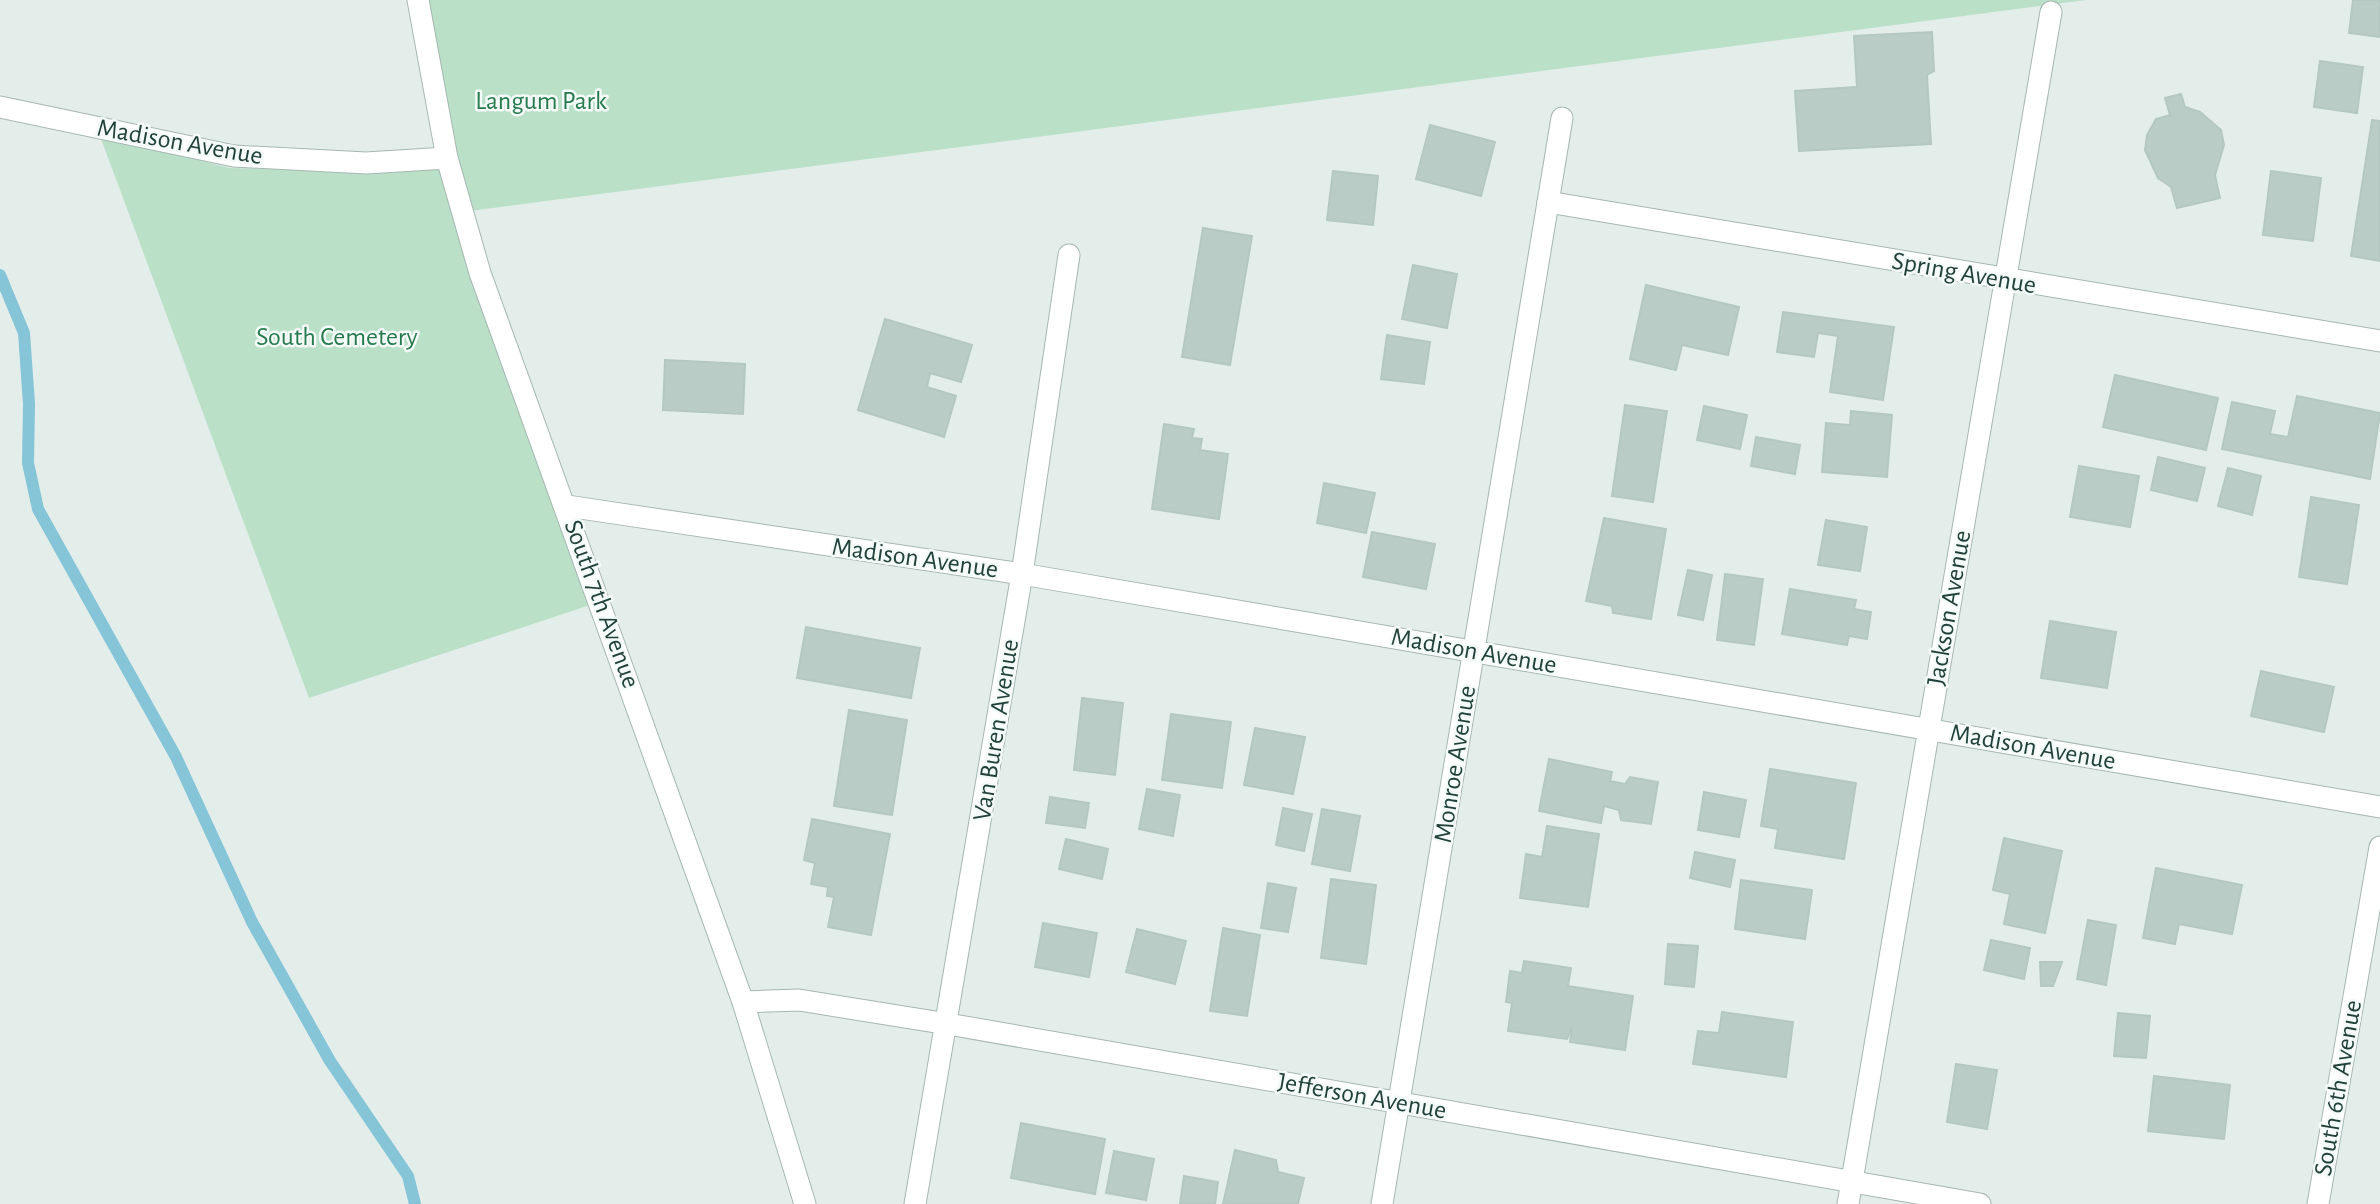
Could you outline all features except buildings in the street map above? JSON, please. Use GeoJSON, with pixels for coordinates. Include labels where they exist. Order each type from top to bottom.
{"type":"FeatureCollection","features":[{"type":"Feature","properties":{"kind":"street","name":"South 7th Avenue"},"geometry":{"type":"LineString","coordinates":[[418,0],[447,158],[480,273],[567,506],[743,1002],[805,1204]]}},
{"type":"Feature","properties":{"kind":"street","name":"Jackson Avenue"},"geometry":{"type":"LineString","coordinates":[[1848,1204],[2051,12]]}},
{"type":"Feature","properties":{"kind":"street","name":"Madison Avenue"},"geometry":{"type":"LineString","coordinates":[[0,107],[234,156],[366,163],[447,158]]}},
{"type":"Feature","properties":{"kind":"street","name":"Monroe Avenue"},"geometry":{"type":"LineString","coordinates":[[1382,1204],[1562,118]]}},
{"type":"Feature","properties":{"kind":"street","name":"Spring Avenue"},"geometry":{"type":"LineString","coordinates":[[1548,202],[2380,341]]}},
{"type":"Feature","properties":{"kind":"street","name":"Van Buren Avenue"},"geometry":{"type":"LineString","coordinates":[[915,1204],[1022,574],[1069,255]]}},
{"type":"Feature","properties":{"kind":"street","name":"Madison Avenue"},"geometry":{"type":"LineString","coordinates":[[567,506],[1022,574],[2380,807]]}},
{"type":"Feature","properties":{"kind":"street","name":"South 6th Avenue"},"geometry":{"type":"LineString","coordinates":[[2318,1204],[2380,847]]}},
{"type":"Feature","properties":{"kind":"street","name":"Jefferson Avenue"},"geometry":{"type":"LineString","coordinates":[[743,1002],[799,1000],[947,1024],[1980,1204]]}},
{"type":"Feature","properties":{"kind":"green space","name":"Langum Park"},"geometry":{"type":"Polygon","coordinates":[[[415,0],[2086,0],[462,212],[415,0]]]}},
{"type":"Feature","properties":{"kind":"green space","name":"South Cemetery"},"geometry":{"type":"Polygon","coordinates":[[[100,136],[230,168],[372,172],[440,168],[590,605],[309,698],[100,136]]]}},
{"type":"Feature","properties":{"kind":"waterway"},"geometry":{"type":"LineString","coordinates":[[0,275],[24,333],[29,404],[28,463],[38,509],[176,757],[252,922],[330,1061],[408,1176],[415,1204]]}}]}
